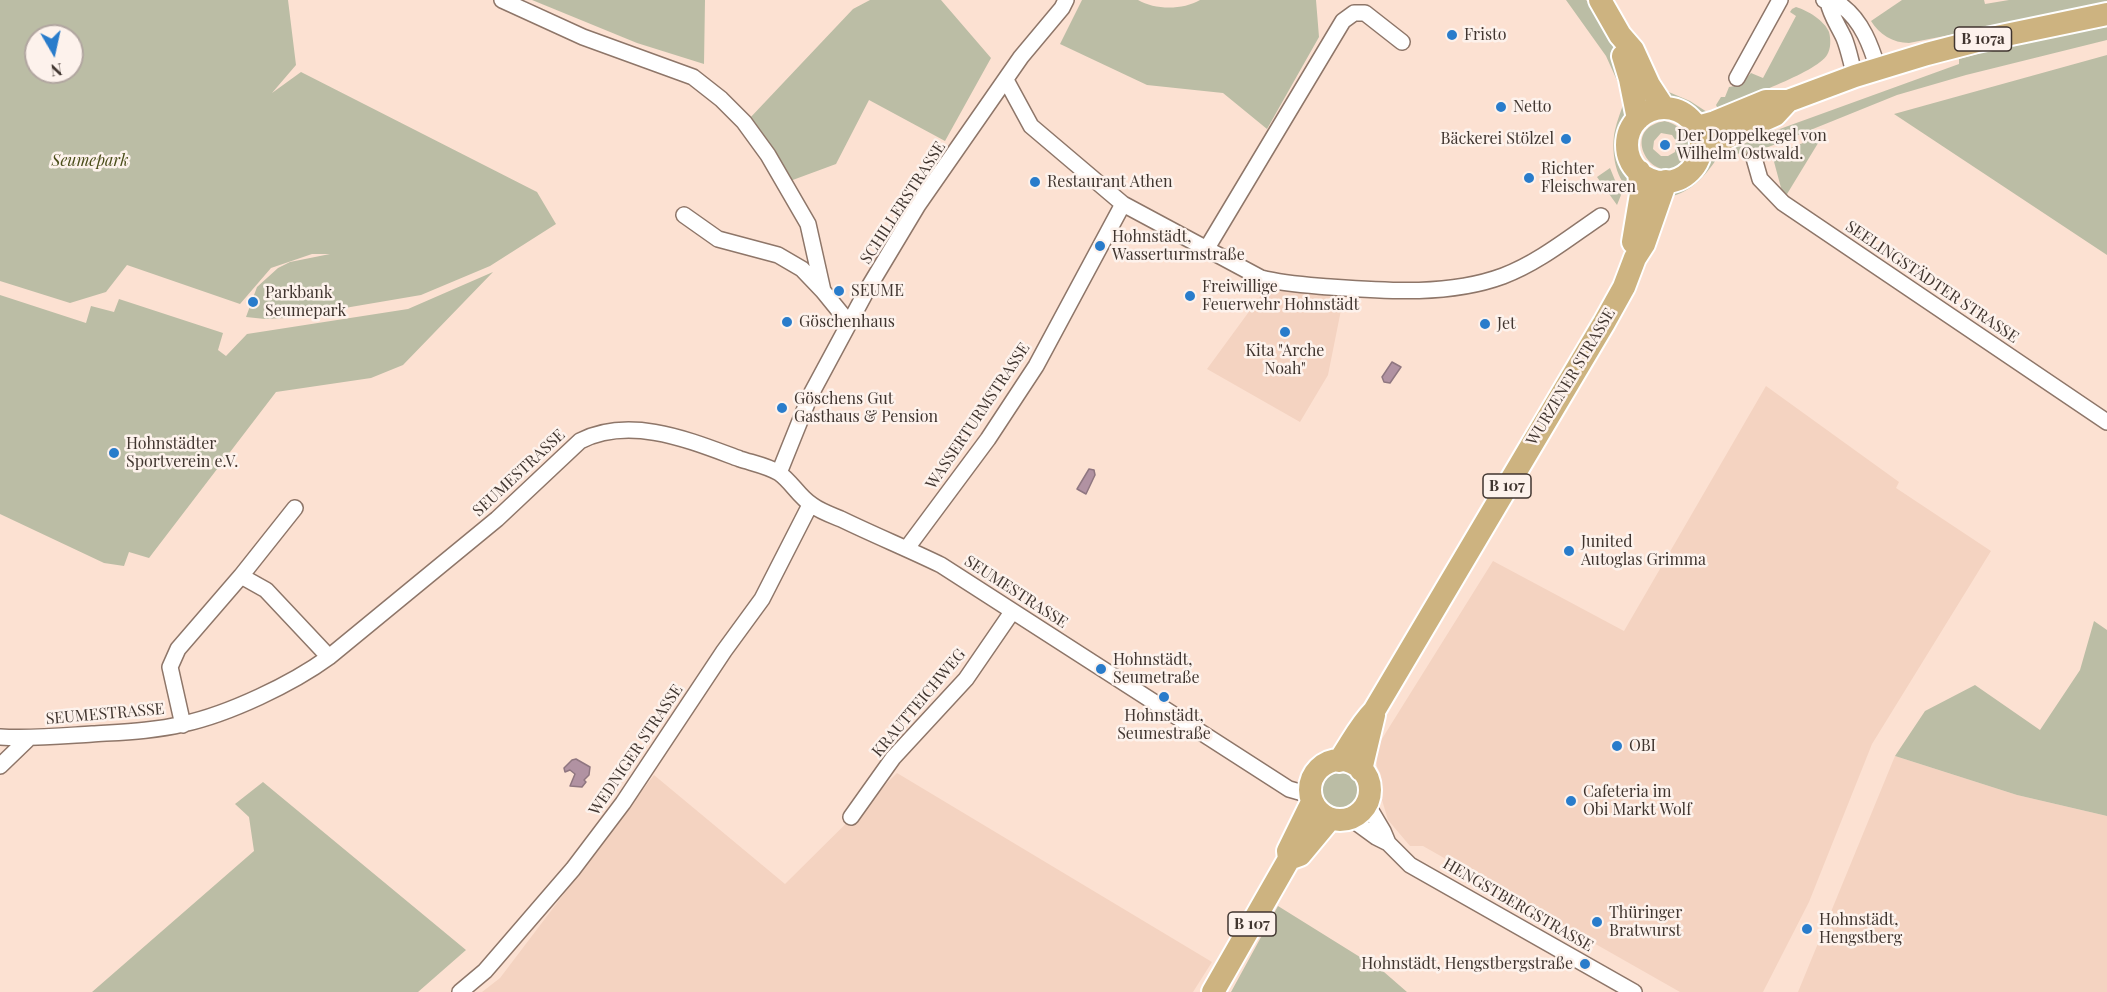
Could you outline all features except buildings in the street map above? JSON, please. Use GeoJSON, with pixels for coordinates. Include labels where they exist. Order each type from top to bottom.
{"type":"FeatureCollection","features":[{"type":"Feature","properties":{"kind":"main road"},"geometry":{"type":"LineString","coordinates":[[1600,0],[1620,35],[1633,50],[1648,85],[1664,108]]}},
{"type":"Feature","properties":{"kind":"main road","name":"B 107a"},"geometry":{"type":"LineString","coordinates":[[1696,127],[1716,122],[1766,101],[1788,101],[1855,76],[1977,40],[2107,14]]}},
{"type":"Feature","properties":{"kind":"main road"},"geometry":{"type":"LineString","coordinates":[[1620,35],[1622,53],[1638,119],[1649,111],[1664,108],[1676,110],[1685,114],[1696,127],[1700,137],[1700,152],[1690,171],[1678,179],[1666,181],[1650,178],[1639,171]]}},
{"type":"Feature","properties":{"kind":"main road","name":"B 107a"},"geometry":{"type":"LineString","coordinates":[[1700,152],[1775,115],[1788,101]]}},
{"type":"Feature","properties":{"kind":"main road","name":"WURZENER STRASSE"},"geometry":{"type":"LineString","coordinates":[[1635,258],[1633,241],[1641,194],[1639,171],[1631,161],[1628,142],[1631,130],[1638,119]]}},
{"type":"Feature","properties":{"kind":"main road","name":"WURZENER STRASSE"},"geometry":{"type":"LineString","coordinates":[[1213,992],[1289,859],[1288,851],[1311,799],[1311,783],[1317,771],[1339,760],[1361,724],[1374,711],[1604,323],[1644,244],[1666,181]]}},
{"type":"Feature","properties":{"kind":"main road","name":"WURZENER STRASSE"},"geometry":{"type":"LineString","coordinates":[[1289,859],[1300,855],[1349,814],[1369,786],[1361,770],[1372,729],[1374,711]]}},
{"type":"Feature","properties":{"kind":"main road"},"geometry":{"type":"LineString","coordinates":[[1339,760],[1351,763],[1361,770]]}},
{"type":"Feature","properties":{"kind":"main road"},"geometry":{"type":"LineString","coordinates":[[1311,799],[1321,814],[1349,814]]}},
{"type":"Feature","properties":{"kind":"street"},"geometry":{"type":"LineString","coordinates":[[502,0],[583,38],[693,77],[721,99],[744,122],[768,155],[808,224],[823,291]]}},
{"type":"Feature","properties":{"kind":"street","name":"SCHILLERSTRASSE"},"geometry":{"type":"LineString","coordinates":[[779,473],[810,396],[849,323],[918,205],[1021,57],[1062,8],[1066,0]]}},
{"type":"Feature","properties":{"kind":"street"},"geometry":{"type":"LineString","coordinates":[[1737,78],[1780,0]]}},
{"type":"Feature","properties":{"kind":"street"},"geometry":{"type":"LineString","coordinates":[[1855,76],[1845,42],[1830,15],[1826,1],[1841,4],[1858,23],[1870,42],[1878,69]]}},
{"type":"Feature","properties":{"kind":"street"},"geometry":{"type":"LineString","coordinates":[[1207,248],[1343,21],[1354,14],[1365,13],[1402,42]]}},
{"type":"Feature","properties":{"kind":"street"},"geometry":{"type":"LineString","coordinates":[[1006,80],[1031,126],[1123,204],[1261,278],[1280,283],[1354,289],[1441,289],[1479,283],[1532,262],[1601,216]]}},
{"type":"Feature","properties":{"kind":"street","name":"SEELINGSTÄDTER STRASSE"},"geometry":{"type":"LineString","coordinates":[[1754,158],[1760,179],[1783,203],[2107,422]]}},
{"type":"Feature","properties":{"kind":"street","name":"WASSERTURMSTRASSE"},"geometry":{"type":"LineString","coordinates":[[907,548],[988,439],[1036,366],[1123,204]]}},
{"type":"Feature","properties":{"kind":"street"},"geometry":{"type":"LineString","coordinates":[[684,215],[718,239],[778,255],[802,269],[849,323]]}},
{"type":"Feature","properties":{"kind":"street","name":"SEUMESTRASSE"},"geometry":{"type":"LineString","coordinates":[[0,737],[28,739],[130,731],[183,724],[216,716],[244,704],[314,668],[329,657],[497,519],[580,441],[591,435],[634,430],[668,435],[779,473],[810,505],[907,548],[941,566],[1289,789],[1311,799]]}},
{"type":"Feature","properties":{"kind":"street","name":"WEDNIGER STRASSE"},"geometry":{"type":"LineString","coordinates":[[460,992],[485,971],[515,937],[573,869],[623,803],[724,651],[762,599],[810,505]]}},
{"type":"Feature","properties":{"kind":"street"},"geometry":{"type":"LineString","coordinates":[[183,724],[170,667],[178,649],[241,576],[295,508]]}},
{"type":"Feature","properties":{"kind":"street"},"geometry":{"type":"LineString","coordinates":[[241,576],[266,590],[329,657]]}},
{"type":"Feature","properties":{"kind":"street","name":"KRAUTTEICHWEG"},"geometry":{"type":"LineString","coordinates":[[851,817],[893,758],[966,680],[1012,612]]}},
{"type":"Feature","properties":{"kind":"street"},"geometry":{"type":"LineString","coordinates":[[0,766],[28,739]]}},
{"type":"Feature","properties":{"kind":"street","name":"HENGSTBERGSTRASSE"},"geometry":{"type":"LineString","coordinates":[[1349,814],[1383,831],[1388,843]]}},
{"type":"Feature","properties":{"kind":"street","name":"HENGSTBERGSTRASSE"},"geometry":{"type":"LineString","coordinates":[[1349,814],[1376,837],[1388,843],[1410,865],[1634,992]]}},
{"type":"Feature","properties":{"kind":"shaded area","name":"Kita \"Arche Noah\""},"geometry":{"type":"Polygon","coordinates":[[[1267,287],[1344,295],[1328,375],[1300,422],[1207,369],[1267,287]]]}},
{"type":"Feature","properties":{"kind":"shaded area"},"geometry":{"type":"Polygon","coordinates":[[[1392,362],[1401,367],[1390,383],[1384,382],[1382,377],[1392,362]]]}},
{"type":"Feature","properties":{"kind":"shaded area"},"geometry":{"type":"Polygon","coordinates":[[[1766,386],[1899,482],[1896,488],[1991,551],[1872,744],[1809,902],[1763,992],[1680,992],[1423,846],[1410,846],[1388,820],[1382,800],[1381,775],[1376,757],[1380,742],[1493,561],[1624,631],[1766,386]]]}},
{"type":"Feature","properties":{"kind":"shaded area"},"geometry":{"type":"Polygon","coordinates":[[[1089,469],[1094,470],[1095,475],[1086,494],[1077,489],[1089,469]]]}},
{"type":"Feature","properties":{"kind":"shaded area"},"geometry":{"type":"Polygon","coordinates":[[[1895,756],[2017,795],[2107,816],[2107,992],[1798,992],[1895,756]]]}},
{"type":"Feature","properties":{"kind":"shaded area"},"geometry":{"type":"Polygon","coordinates":[[[576,759],[590,767],[589,775],[582,787],[570,786],[575,774],[570,770],[565,772],[564,768],[576,759]]]}},
{"type":"Feature","properties":{"kind":"shaded area"},"geometry":{"type":"Polygon","coordinates":[[[897,773],[1212,962],[1193,992],[482,992],[500,978],[654,775],[785,884],[897,773]]]}},
{"type":"Feature","properties":{"kind":"green space","name":"Seumepark"},"geometry":{"type":"Polygon","coordinates":[[[0,0],[288,0],[296,65],[272,93],[301,72],[537,192],[556,224],[490,266],[421,295],[286,318],[246,317],[257,287],[278,268],[290,262],[330,254],[312,254],[271,268],[240,304],[127,265],[106,292],[70,303],[0,281],[0,0]]]}},
{"type":"Feature","properties":{"kind":"green space"},"geometry":{"type":"Polygon","coordinates":[[[532,0],[705,0],[704,64],[637,43],[532,0]]]}},
{"type":"Feature","properties":{"kind":"green space"},"geometry":{"type":"Polygon","coordinates":[[[870,0],[941,0],[991,58],[945,141],[869,100],[836,164],[790,181],[749,119],[853,9],[870,0]]]}},
{"type":"Feature","properties":{"kind":"green space"},"geometry":{"type":"Polygon","coordinates":[[[1082,0],[1138,0],[1152,6],[1169,8],[1186,6],[1200,0],[1316,0],[1319,37],[1267,129],[1223,93],[1147,85],[1060,44],[1082,0]]]}},
{"type":"Feature","properties":{"kind":"green space"},"geometry":{"type":"Polygon","coordinates":[[[1566,0],[1586,0],[1601,20],[1626,88],[1620,87],[1606,56],[1566,0]]]}},
{"type":"Feature","properties":{"kind":"green space"},"geometry":{"type":"Polygon","coordinates":[[[1902,0],[1984,0],[1985,4],[2009,0],[2107,0],[2107,4],[1909,43],[1887,37],[1871,21],[1902,0]]]}},
{"type":"Feature","properties":{"kind":"green space"},"geometry":{"type":"Polygon","coordinates":[[[1796,7],[1815,16],[1827,28],[1830,41],[1827,55],[1808,70],[1718,109],[1716,105],[1721,97],[1725,97],[1729,87],[1740,85],[1751,73],[1763,78],[1796,16],[1790,12],[1796,7]]]}},
{"type":"Feature","properties":{"kind":"green space"},"geometry":{"type":"Polygon","coordinates":[[[2107,27],[2107,40],[1966,75],[1897,95],[1756,152],[1734,154],[1730,150],[1766,134],[1959,64],[1959,59],[2014,44],[2107,27]]]}},
{"type":"Feature","properties":{"kind":"green space"},"geometry":{"type":"Polygon","coordinates":[[[2107,55],[2107,255],[1894,114],[2107,55]]]}},
{"type":"Feature","properties":{"kind":"green space"},"geometry":{"type":"Polygon","coordinates":[[[1662,91],[1690,101],[1707,114],[1674,100],[1662,91]]]}},
{"type":"Feature","properties":{"kind":"green space"},"geometry":{"type":"Polygon","coordinates":[[[1624,102],[1629,116],[1620,136],[1619,146],[1629,174],[1630,189],[1620,178],[1613,145],[1624,102]]]}},
{"type":"Feature","properties":{"kind":"green space"},"geometry":{"type":"Polygon","coordinates":[[[1665,121],[1677,126],[1686,136],[1689,147],[1687,154],[1673,168],[1662,169],[1646,156],[1642,146],[1643,135],[1650,126],[1665,121]],[[1661,133],[1654,141],[1653,149],[1661,156],[1668,156],[1675,152],[1676,141],[1672,135],[1661,133]]]}},
{"type":"Feature","properties":{"kind":"green space"},"geometry":{"type":"Polygon","coordinates":[[[1823,135],[1784,199],[1773,158],[1778,153],[1823,135]]]}},
{"type":"Feature","properties":{"kind":"green space"},"geometry":{"type":"Polygon","coordinates":[[[1720,154],[1694,185],[1672,196],[1673,189],[1694,179],[1708,160],[1720,154]]]}},
{"type":"Feature","properties":{"kind":"green space"},"geometry":{"type":"Polygon","coordinates":[[[1610,168],[1621,195],[1617,205],[1597,177],[1610,168]]]}},
{"type":"Feature","properties":{"kind":"green space","name":"Hohnstädter Sportverein e.V."},"geometry":{"type":"Polygon","coordinates":[[[493,272],[403,365],[371,378],[276,392],[149,558],[129,552],[124,566],[104,563],[0,514],[0,295],[86,323],[91,306],[114,312],[119,299],[223,333],[218,350],[226,356],[247,334],[408,309],[493,272]]]}},
{"type":"Feature","properties":{"kind":"green space"},"geometry":{"type":"Polygon","coordinates":[[[2094,621],[2107,630],[2107,816],[2017,795],[1895,756],[1925,711],[1975,685],[2040,730],[2080,670],[2094,621]]]}},
{"type":"Feature","properties":{"kind":"green space"},"geometry":{"type":"Polygon","coordinates":[[[1340,773],[1353,778],[1358,791],[1353,804],[1340,809],[1327,804],[1322,791],[1327,778],[1340,773]]]}},
{"type":"Feature","properties":{"kind":"green space"},"geometry":{"type":"Polygon","coordinates":[[[263,782],[466,950],[418,992],[92,992],[254,851],[249,817],[235,804],[263,782]]]}},
{"type":"Feature","properties":{"kind":"green space"},"geometry":{"type":"Polygon","coordinates":[[[1278,906],[1384,972],[1407,992],[1231,992],[1278,906]]]}},
{"type":"Feature","properties":{"kind":"place","name":"Fristo"},"geometry":{"type":"Point","coordinates":[1452,35]}},
{"type":"Feature","properties":{"kind":"place","name":"Netto"},"geometry":{"type":"Point","coordinates":[1501,107]}},
{"type":"Feature","properties":{"kind":"place","name":"Bäckerei Stölzel"},"geometry":{"type":"Point","coordinates":[1566,139]}},
{"type":"Feature","properties":{"kind":"place","name":"Der Doppelkegel von Wilhelm Ostwald."},"geometry":{"type":"Point","coordinates":[1665,145]}},
{"type":"Feature","properties":{"kind":"place","name":"Richter Fleischwaren"},"geometry":{"type":"Point","coordinates":[1529,178]}},
{"type":"Feature","properties":{"kind":"place","name":"Restaurant Athen"},"geometry":{"type":"Point","coordinates":[1035,182]}},
{"type":"Feature","properties":{"kind":"place","name":"Hohnstädt, Wasserturmstraße"},"geometry":{"type":"Point","coordinates":[1100,246]}},
{"type":"Feature","properties":{"kind":"place","name":"SEUME"},"geometry":{"type":"Point","coordinates":[839,291]}},
{"type":"Feature","properties":{"kind":"place","name":"Freiwillige Feuerwehr Hohnstädt"},"geometry":{"type":"Point","coordinates":[1190,296]}},
{"type":"Feature","properties":{"kind":"place","name":"Parkbank Seumepark"},"geometry":{"type":"Point","coordinates":[253,302]}},
{"type":"Feature","properties":{"kind":"place","name":"Göschenhaus"},"geometry":{"type":"Point","coordinates":[787,322]}},
{"type":"Feature","properties":{"kind":"place","name":"Jet"},"geometry":{"type":"Point","coordinates":[1485,324]}},
{"type":"Feature","properties":{"kind":"place","name":"Kita \"Arche Noah\""},"geometry":{"type":"Point","coordinates":[1285,332]}},
{"type":"Feature","properties":{"kind":"place","name":"Göschens Gut Gasthaus & Pension"},"geometry":{"type":"Point","coordinates":[782,408]}},
{"type":"Feature","properties":{"kind":"place","name":"Hohnstädter Sportverein e.V."},"geometry":{"type":"Point","coordinates":[114,453]}},
{"type":"Feature","properties":{"kind":"place","name":"Junited Autoglas Grimma"},"geometry":{"type":"Point","coordinates":[1569,551]}},
{"type":"Feature","properties":{"kind":"place","name":"Hohnstädt, Seumetraße"},"geometry":{"type":"Point","coordinates":[1101,669]}},
{"type":"Feature","properties":{"kind":"place","name":"Hohnstädt, Seumestraße"},"geometry":{"type":"Point","coordinates":[1164,697]}},
{"type":"Feature","properties":{"kind":"place","name":"OBI"},"geometry":{"type":"Point","coordinates":[1617,746]}},
{"type":"Feature","properties":{"kind":"place","name":"Cafeteria im Obi Markt Wolf"},"geometry":{"type":"Point","coordinates":[1571,801]}},
{"type":"Feature","properties":{"kind":"place","name":"Thüringer Bratwurst"},"geometry":{"type":"Point","coordinates":[1597,922]}},
{"type":"Feature","properties":{"kind":"place","name":"Hohnstädt, Hengstberg"},"geometry":{"type":"Point","coordinates":[1807,929]}},
{"type":"Feature","properties":{"kind":"place","name":"Hohnstädt, Hengstbergstraße"},"geometry":{"type":"Point","coordinates":[1585,964]}}]}
